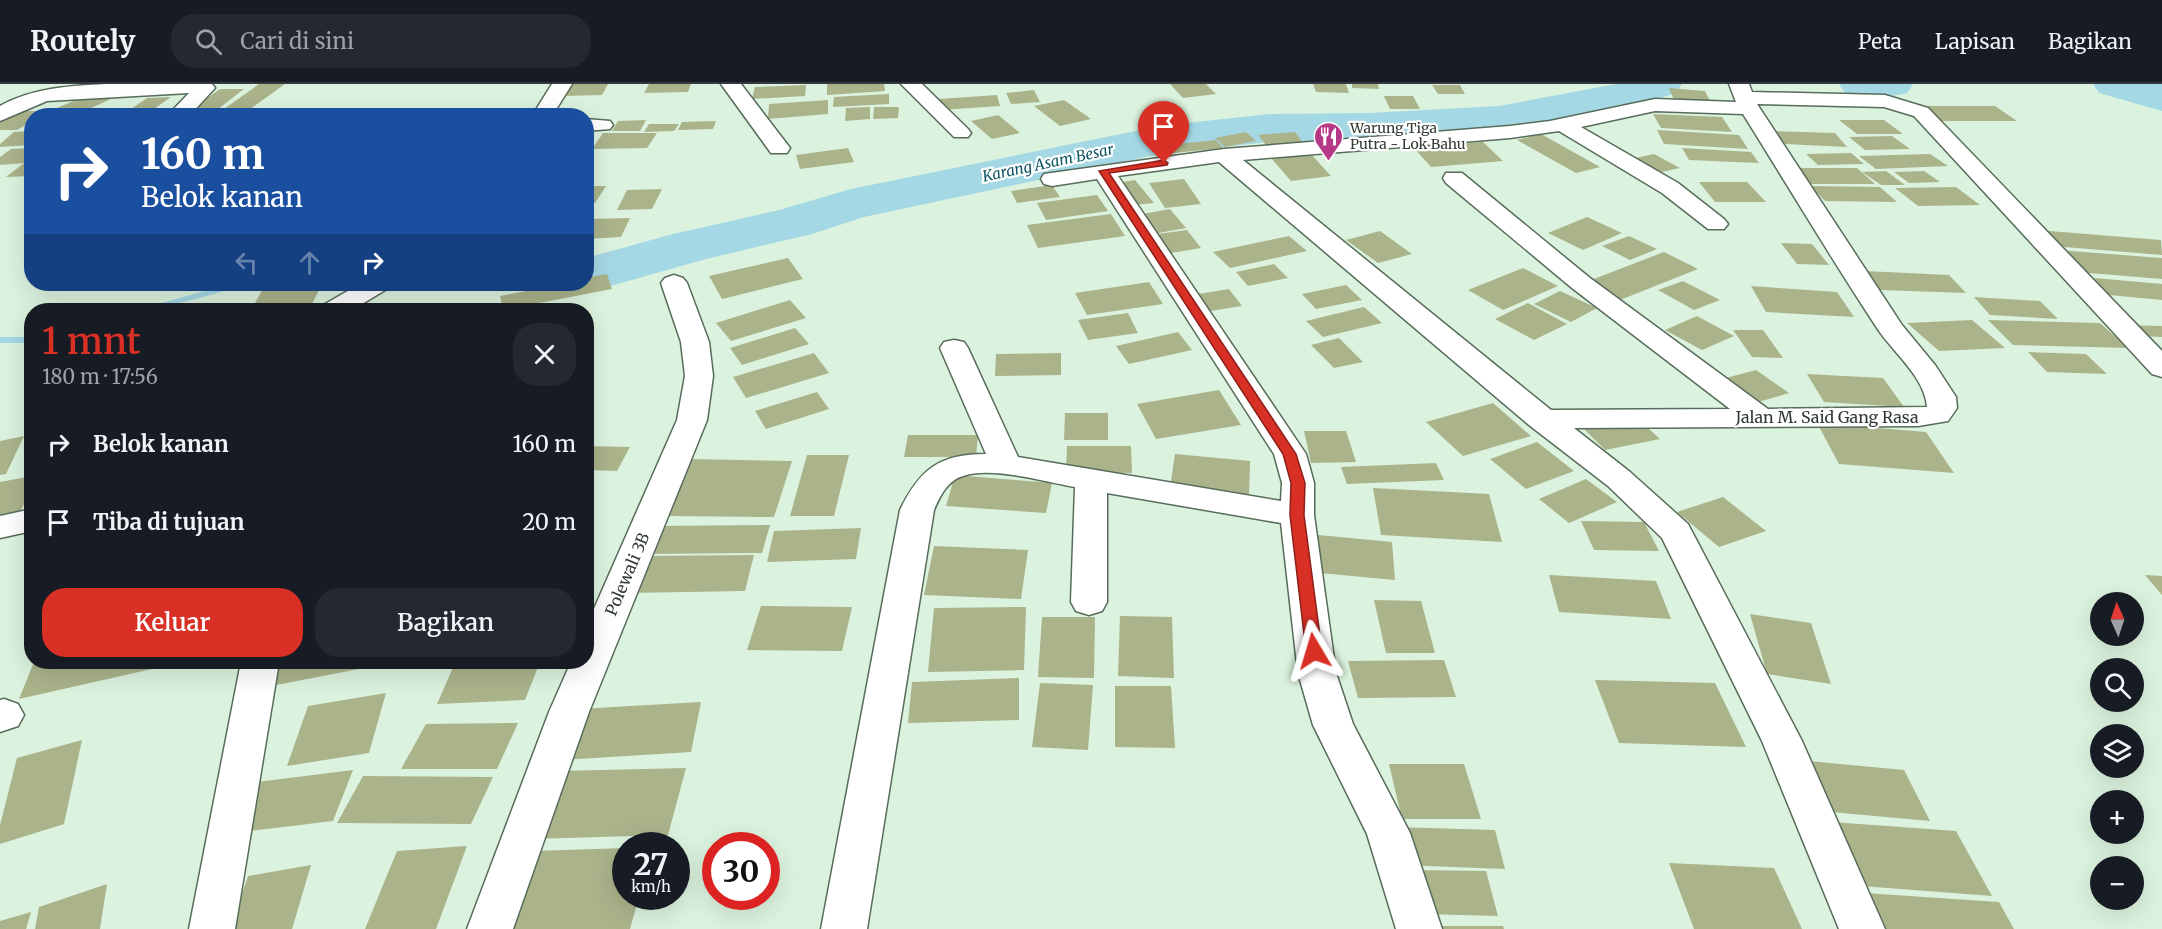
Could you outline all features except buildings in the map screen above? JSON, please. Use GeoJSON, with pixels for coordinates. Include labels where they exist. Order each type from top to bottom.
{"type":"FeatureCollection","features":[{"type":"Feature","properties":{"kind":"street"},"geometry":{"type":"LineString","coordinates":[[547,108],[562,84]]}},
{"type":"Feature","properties":{"kind":"street"},"geometry":{"type":"LineString","coordinates":[[731,84],[779,148]]}},
{"type":"Feature","properties":{"kind":"street"},"geometry":{"type":"LineString","coordinates":[[911,84],[961,134]]}},
{"type":"Feature","properties":{"kind":"street"},"geometry":{"type":"LineString","coordinates":[[0,115],[33,98],[86,88],[178,86],[205,88],[185,108]]}},
{"type":"Feature","properties":{"kind":"street"},"geometry":{"type":"LineString","coordinates":[[1052,179],[1224,155],[1510,132],[1655,105],[1744,97],[1885,101],[1921,112],[2162,368]]}},
{"type":"Feature","properties":{"kind":"street","name":"Jalan M. Said Gang Rasa"},"geometry":{"type":"LineString","coordinates":[[1540,419],[1918,417],[1937,415],[1942,408],[1941,397],[1921,364],[1892,330],[1744,97]]}},
{"type":"Feature","properties":{"kind":"street"},"geometry":{"type":"LineString","coordinates":[[1562,124],[1670,188],[1716,224]]}},
{"type":"Feature","properties":{"kind":"street"},"geometry":{"type":"LineString","coordinates":[[1224,155],[1540,419],[1619,479],[1676,532],[1767,710],[1862,929]]}},
{"type":"Feature","properties":{"kind":"street"},"geometry":{"type":"LineString","coordinates":[[1103,171],[1290,454],[1298,483],[1297,515],[1317,673],[1333,725],[1388,833],[1419,929]]}},
{"type":"Feature","properties":{"kind":"street"},"geometry":{"type":"LineString","coordinates":[[1454,178],[1581,283],[1760,417]]}},
{"type":"Feature","properties":{"kind":"street","name":"Polewali 3B"},"geometry":{"type":"LineString","coordinates":[[594,653],[692,420],[699,376],[695,342],[674,283]]}},
{"type":"Feature","properties":{"kind":"street"},"geometry":{"type":"LineString","coordinates":[[346,303],[366,291]]}},
{"type":"Feature","properties":{"kind":"street"},"geometry":{"type":"LineString","coordinates":[[954,348],[1006,465]]}},
{"type":"Feature","properties":{"kind":"street"},"geometry":{"type":"LineString","coordinates":[[844,929],[917,510],[925,490],[933,479],[946,471],[984,464],[1006,465],[1297,515]]}},
{"type":"Feature","properties":{"kind":"street"},"geometry":{"type":"LineString","coordinates":[[1089,602],[1091,480]]}},
{"type":"Feature","properties":{"kind":"street"},"geometry":{"type":"LineString","coordinates":[[0,527],[24,522]]}},
{"type":"Feature","properties":{"kind":"street"},"geometry":{"type":"LineString","coordinates":[[212,929],[259,669]]}},
{"type":"Feature","properties":{"kind":"street","name":"Polewali 3B"},"geometry":{"type":"LineString","coordinates":[[490,929],[569,712],[587,669]]}},
{"type":"Feature","properties":{"kind":"waterway","name":"Karang Asam Besar"},"geometry":{"type":"LineString","coordinates":[[594,274],[692,246],[793,223],[851,204],[1160,140],[1269,128],[1370,127],[1499,120],[1606,101],[1661,84]]}},
{"type":"Feature","properties":{"kind":"waterway","name":"Karang Asam Besar"},"geometry":{"type":"LineString","coordinates":[[1860,84],[1892,84]]}},
{"type":"Feature","properties":{"kind":"waterway","name":"Karang Asam Besar"},"geometry":{"type":"LineString","coordinates":[[2114,84],[2162,98]]}},
{"type":"Feature","properties":{"kind":"waterway"},"geometry":{"type":"LineString","coordinates":[[171,303],[215,291]]}},
{"type":"Feature","properties":{"kind":"waterway"},"geometry":{"type":"LineString","coordinates":[[0,340],[24,340]]}},
{"type":"Feature","properties":{"kind":"place","name":"Warung Tiga Putra - Lok Bahu"},"geometry":{"type":"Point","coordinates":[1329,162]}},
{"type":"Feature","properties":{"kind":"route"},"geometry":{"type":"LineString","coordinates":[[1164,163],[1103,171],[1290,454],[1298,483],[1297,515],[1314,651]]}}]}
